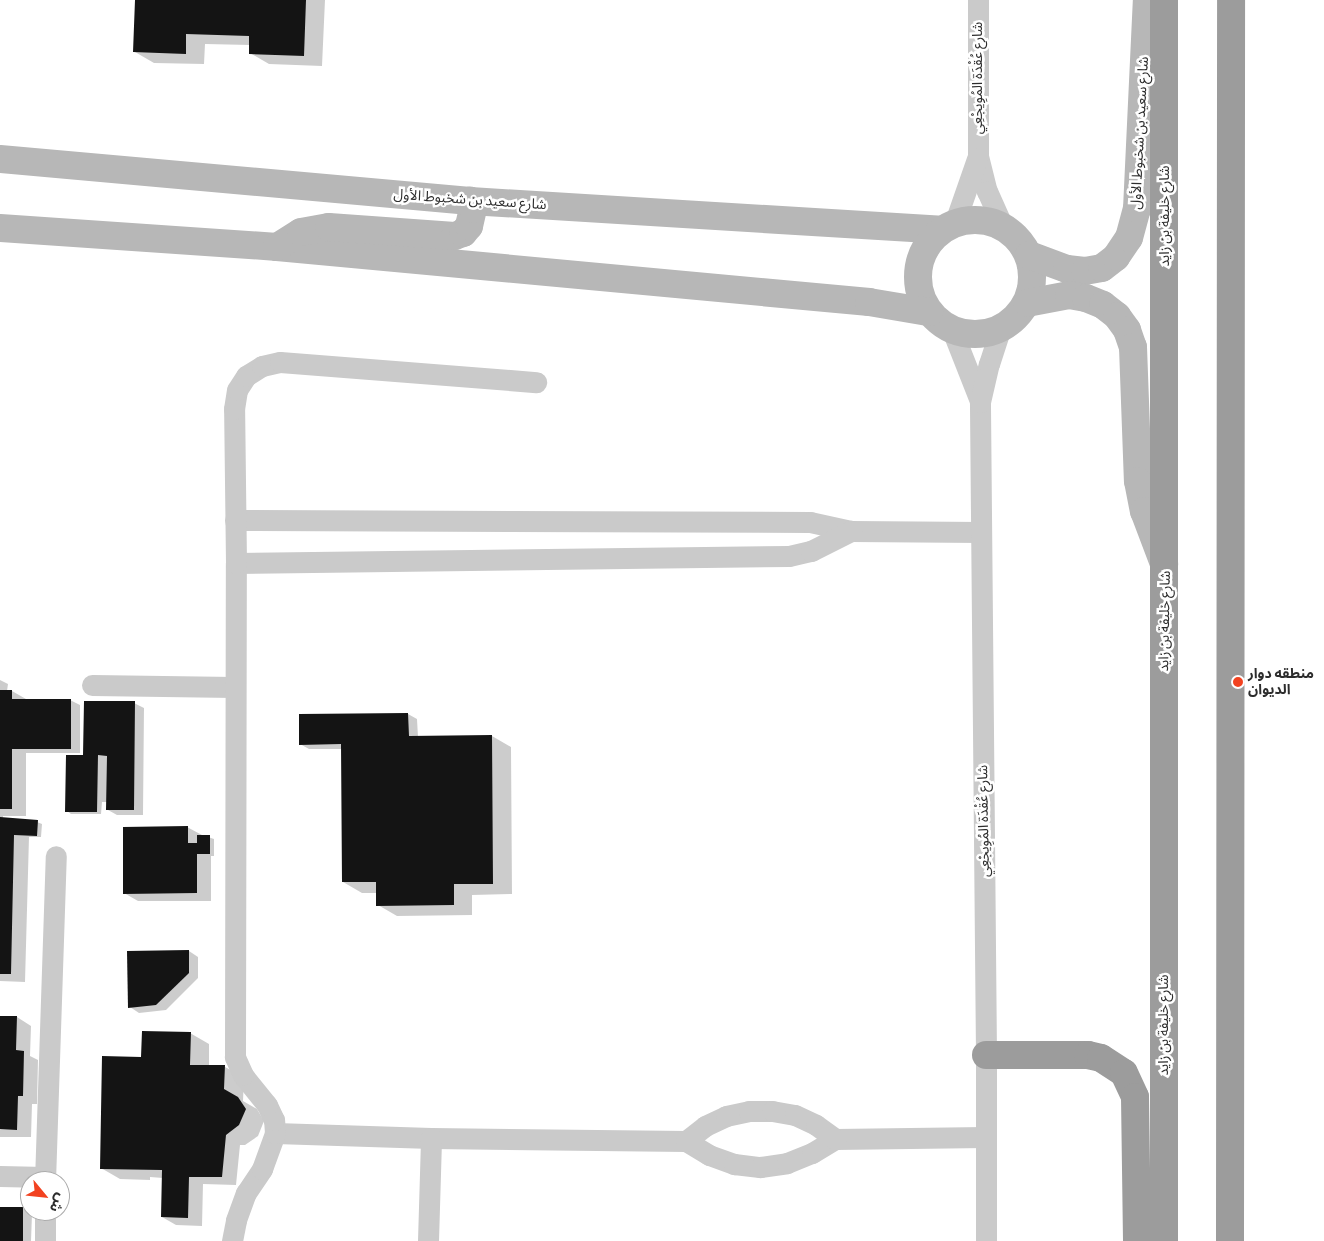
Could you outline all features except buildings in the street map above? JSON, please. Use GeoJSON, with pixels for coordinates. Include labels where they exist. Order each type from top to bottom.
{"type":"FeatureCollection","features":[{"type":"Feature","properties":{"kind":"highway","name":"شارع خليفة بن زايد"},"geometry":{"type":"LineString","coordinates":[[1164,0],[1166,568],[1163,814],[1164,1241]]}},
{"type":"Feature","properties":{"kind":"highway"},"geometry":{"type":"LineString","coordinates":[[1230,0],[1230,1241]]}},
{"type":"Feature","properties":{"kind":"highway"},"geometry":{"type":"LineString","coordinates":[[986,1055],[1088,1055],[1101,1058],[1124,1072],[1134,1096],[1137,1241]]}},
{"type":"Feature","properties":{"kind":"main road","name":"شارع سعيد بن شخبوط الأول"},"geometry":{"type":"LineString","coordinates":[[1029,255],[1067,269],[1085,271],[1102,268],[1116,257],[1129,238],[1137,209],[1147,0]]}},
{"type":"Feature","properties":{"kind":"main road","name":"شارع سعيد بن شخبوط الأول"},"geometry":{"type":"LineString","coordinates":[[0,159],[470,201],[948,226]]}},
{"type":"Feature","properties":{"kind":"main road"},"geometry":{"type":"LineString","coordinates":[[277,247],[301,232],[329,227],[455,236],[463,233],[470,226],[473,209],[470,201]]}},
{"type":"Feature","properties":{"kind":"main road"},"geometry":{"type":"LineString","coordinates":[[971,219],[987,220],[1002,225],[1018,238],[1029,255],[1033,271],[1032,288],[1026,303],[1011,322],[1002,328],[986,334],[969,334],[952,330],[943,325],[929,312],[919,291],[918,269],[926,247],[948,226],[971,219]]}},
{"type":"Feature","properties":{"kind":"main road"},"geometry":{"type":"LineString","coordinates":[[0,228],[277,247],[859,301],[929,312]]}},
{"type":"Feature","properties":{"kind":"main road"},"geometry":{"type":"LineString","coordinates":[[1026,303],[1069,295],[1086,298],[1103,305],[1117,316],[1127,330],[1133,347],[1138,481],[1146,518],[1166,568]]}},
{"type":"Feature","properties":{"kind":"street","name":"شارع عُقْدَة المُوِيجْعِي"},"geometry":{"type":"LineString","coordinates":[[978,0],[978,156],[987,192],[1002,225]]}},
{"type":"Feature","properties":{"kind":"street","name":"شارع عُقْدَة المُوِيجْعِي"},"geometry":{"type":"LineString","coordinates":[[948,226],[978,156]]}},
{"type":"Feature","properties":{"kind":"street","name":"شارع عُقْدَة المُوِيجْعِي"},"geometry":{"type":"LineString","coordinates":[[986,1241],[980,402],[989,364],[1002,328]]}},
{"type":"Feature","properties":{"kind":"street","name":"شارع عُقْدَة المُوِيجْعِي"},"geometry":{"type":"LineString","coordinates":[[952,330],[980,402]]}},
{"type":"Feature","properties":{"kind":"street"},"geometry":{"type":"LineString","coordinates":[[232,1241],[236,1220],[246,1193],[262,1169],[275,1133],[274,1120],[267,1105],[243,1075],[235,1057],[234,687],[236,563],[234,409],[237,390],[246,376],[262,366],[280,362],[536,382]]}},
{"type":"Feature","properties":{"kind":"street"},"geometry":{"type":"LineString","coordinates":[[235,520],[810,522],[851,531],[981,532]]}},
{"type":"Feature","properties":{"kind":"street"},"geometry":{"type":"LineString","coordinates":[[236,563],[790,556],[811,551],[851,531]]}},
{"type":"Feature","properties":{"kind":"street"},"geometry":{"type":"LineString","coordinates":[[92,685],[234,687]]}},
{"type":"Feature","properties":{"kind":"street"},"geometry":{"type":"LineString","coordinates":[[45,1171],[56,856]]}},
{"type":"Feature","properties":{"kind":"street"},"geometry":{"type":"LineString","coordinates":[[686,1141],[705,1126],[726,1116],[748,1111],[795,1115],[816,1125],[835,1139]]}},
{"type":"Feature","properties":{"kind":"street"},"geometry":{"type":"LineString","coordinates":[[275,1133],[431,1138],[686,1141],[709,1155],[734,1164],[760,1167],[787,1163],[812,1154],[835,1139],[985,1137]]}},
{"type":"Feature","properties":{"kind":"street"},"geometry":{"type":"LineString","coordinates":[[428,1241],[431,1138]]}},
{"type":"Feature","properties":{"kind":"street"},"geometry":{"type":"LineString","coordinates":[[0,1176],[20,1177]]}},
{"type":"Feature","properties":{"kind":"street"},"geometry":{"type":"LineString","coordinates":[[45,1221],[46,1241]]}},
{"type":"Feature","properties":{"kind":"place","name":"منطقه دوار الديوان"},"geometry":{"type":"Point","coordinates":[1238,682]}}]}
